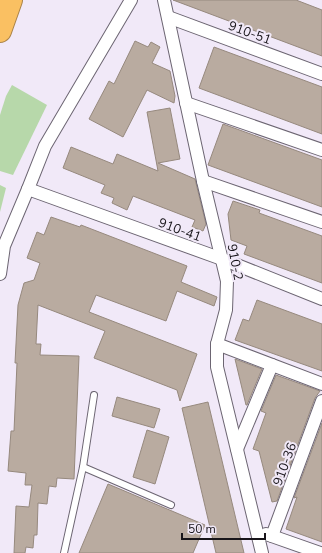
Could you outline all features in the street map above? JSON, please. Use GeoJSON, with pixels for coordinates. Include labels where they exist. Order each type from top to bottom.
{"type":"FeatureCollection","features":[{"type":"Feature","properties":{"kind":"highway"},"geometry":{"type":"LineString","coordinates":[[0,30],[11,0]]}},
{"type":"Feature","properties":{"kind":"street"},"geometry":{"type":"LineString","coordinates":[[0,274],[4,246],[44,146],[131,0]]}},
{"type":"Feature","properties":{"kind":"street","name":"910-2"},"geometry":{"type":"LineString","coordinates":[[164,0],[203,181],[227,281],[226,310],[217,344],[217,367],[262,553]]}},
{"type":"Feature","properties":{"kind":"street","name":"910-51"},"geometry":{"type":"LineString","coordinates":[[168,17],[322,74]]}},
{"type":"Feature","properties":{"kind":"street"},"geometry":{"type":"LineString","coordinates":[[186,102],[322,150]]}},
{"type":"Feature","properties":{"kind":"street"},"geometry":{"type":"LineString","coordinates":[[203,181],[322,222]]}},
{"type":"Feature","properties":{"kind":"street","name":"910-41"},"geometry":{"type":"LineString","coordinates":[[28,189],[222,259],[322,299]]}},
{"type":"Feature","properties":{"kind":"street"},"geometry":{"type":"LineString","coordinates":[[217,344],[322,384]]}},
{"type":"Feature","properties":{"kind":"street"},"geometry":{"type":"LineString","coordinates":[[237,449],[272,365]]}},
{"type":"Feature","properties":{"kind":"street","name":"910-36"},"geometry":{"type":"LineString","coordinates":[[272,536],[322,401]]}},
{"type":"Feature","properties":{"kind":"street"},"geometry":{"type":"LineString","coordinates":[[257,531],[320,553]]}},
{"type":"Feature","properties":{"kind":"lane"},"geometry":{"type":"LineString","coordinates":[[64,553],[83,467],[94,395]]}},
{"type":"Feature","properties":{"kind":"lane"},"geometry":{"type":"LineString","coordinates":[[83,467],[171,505]]}},
{"type":"Feature","properties":{"kind":"green space"},"geometry":{"type":"Polygon","coordinates":[[[12,85],[47,105],[13,175],[0,171],[0,115],[6,96],[12,85]]]}},
{"type":"Feature","properties":{"kind":"green space"},"geometry":{"type":"Polygon","coordinates":[[[0,185],[6,188],[0,212],[0,185]]]}},
{"type":"Feature","properties":{"kind":"building"},"geometry":{"type":"Polygon","coordinates":[[[173,0],[296,0],[322,10],[322,56],[173,0]]]}},
{"type":"Feature","properties":{"kind":"building"},"geometry":{"type":"Polygon","coordinates":[[[135,41],[148,47],[151,42],[160,47],[152,63],[170,71],[175,96],[174,103],[147,90],[123,137],[89,119],[109,81],[114,84],[135,41]]]}},
{"type":"Feature","properties":{"kind":"building"},"geometry":{"type":"Polygon","coordinates":[[[214,47],[322,87],[322,134],[199,88],[214,47]]]}},
{"type":"Feature","properties":{"kind":"building"},"geometry":{"type":"Polygon","coordinates":[[[170,108],[180,159],[158,163],[195,179],[206,224],[203,231],[192,227],[195,220],[133,196],[127,210],[112,203],[114,198],[101,193],[105,185],[63,168],[71,147],[113,164],[117,154],[158,171],[147,112],[170,108]]]}},
{"type":"Feature","properties":{"kind":"building"},"geometry":{"type":"Polygon","coordinates":[[[223,124],[322,160],[322,207],[208,165],[223,124]]]}},
{"type":"Feature","properties":{"kind":"building"},"geometry":{"type":"Polygon","coordinates":[[[233,201],[260,210],[259,213],[322,236],[322,283],[244,254],[247,246],[231,240],[228,214],[233,201]]]}},
{"type":"Feature","properties":{"kind":"building"},"geometry":{"type":"Polygon","coordinates":[[[51,217],[80,227],[81,225],[187,266],[181,282],[217,297],[214,306],[177,291],[166,321],[96,295],[89,312],[197,354],[180,401],[177,390],[94,358],[105,331],[38,305],[36,344],[41,344],[40,355],[79,356],[74,479],[57,478],[56,487],[49,486],[47,504],[38,503],[37,535],[34,535],[33,548],[26,547],[25,553],[14,553],[16,506],[29,507],[32,485],[25,485],[26,473],[8,471],[11,431],[14,431],[18,305],[24,283],[34,280],[40,263],[27,258],[37,232],[44,235],[51,217]]]}},
{"type":"Feature","properties":{"kind":"building"},"geometry":{"type":"Polygon","coordinates":[[[257,300],[322,324],[322,371],[235,340],[243,319],[249,321],[257,300]]]}},
{"type":"Feature","properties":{"kind":"building"},"geometry":{"type":"Polygon","coordinates":[[[235,359],[262,369],[247,405],[246,405],[235,359]]]}},
{"type":"Feature","properties":{"kind":"building"},"geometry":{"type":"Polygon","coordinates":[[[276,375],[320,391],[315,398],[277,501],[272,502],[259,451],[253,449],[266,413],[261,411],[276,375]]]}},
{"type":"Feature","properties":{"kind":"building"},"geometry":{"type":"Polygon","coordinates":[[[117,397],[160,409],[154,428],[112,416],[117,397]]]}},
{"type":"Feature","properties":{"kind":"building"},"geometry":{"type":"Polygon","coordinates":[[[208,402],[244,553],[216,553],[182,408],[208,402]]]}},
{"type":"Feature","properties":{"kind":"building"},"geometry":{"type":"Polygon","coordinates":[[[322,423],[322,542],[286,529],[297,497],[294,498],[322,423]]]}},
{"type":"Feature","properties":{"kind":"building"},"geometry":{"type":"Polygon","coordinates":[[[147,430],[169,437],[155,484],[133,477],[147,430]]]}},
{"type":"Feature","properties":{"kind":"building"},"geometry":{"type":"Polygon","coordinates":[[[108,484],[205,525],[193,553],[79,553],[108,484]]]}}]}
